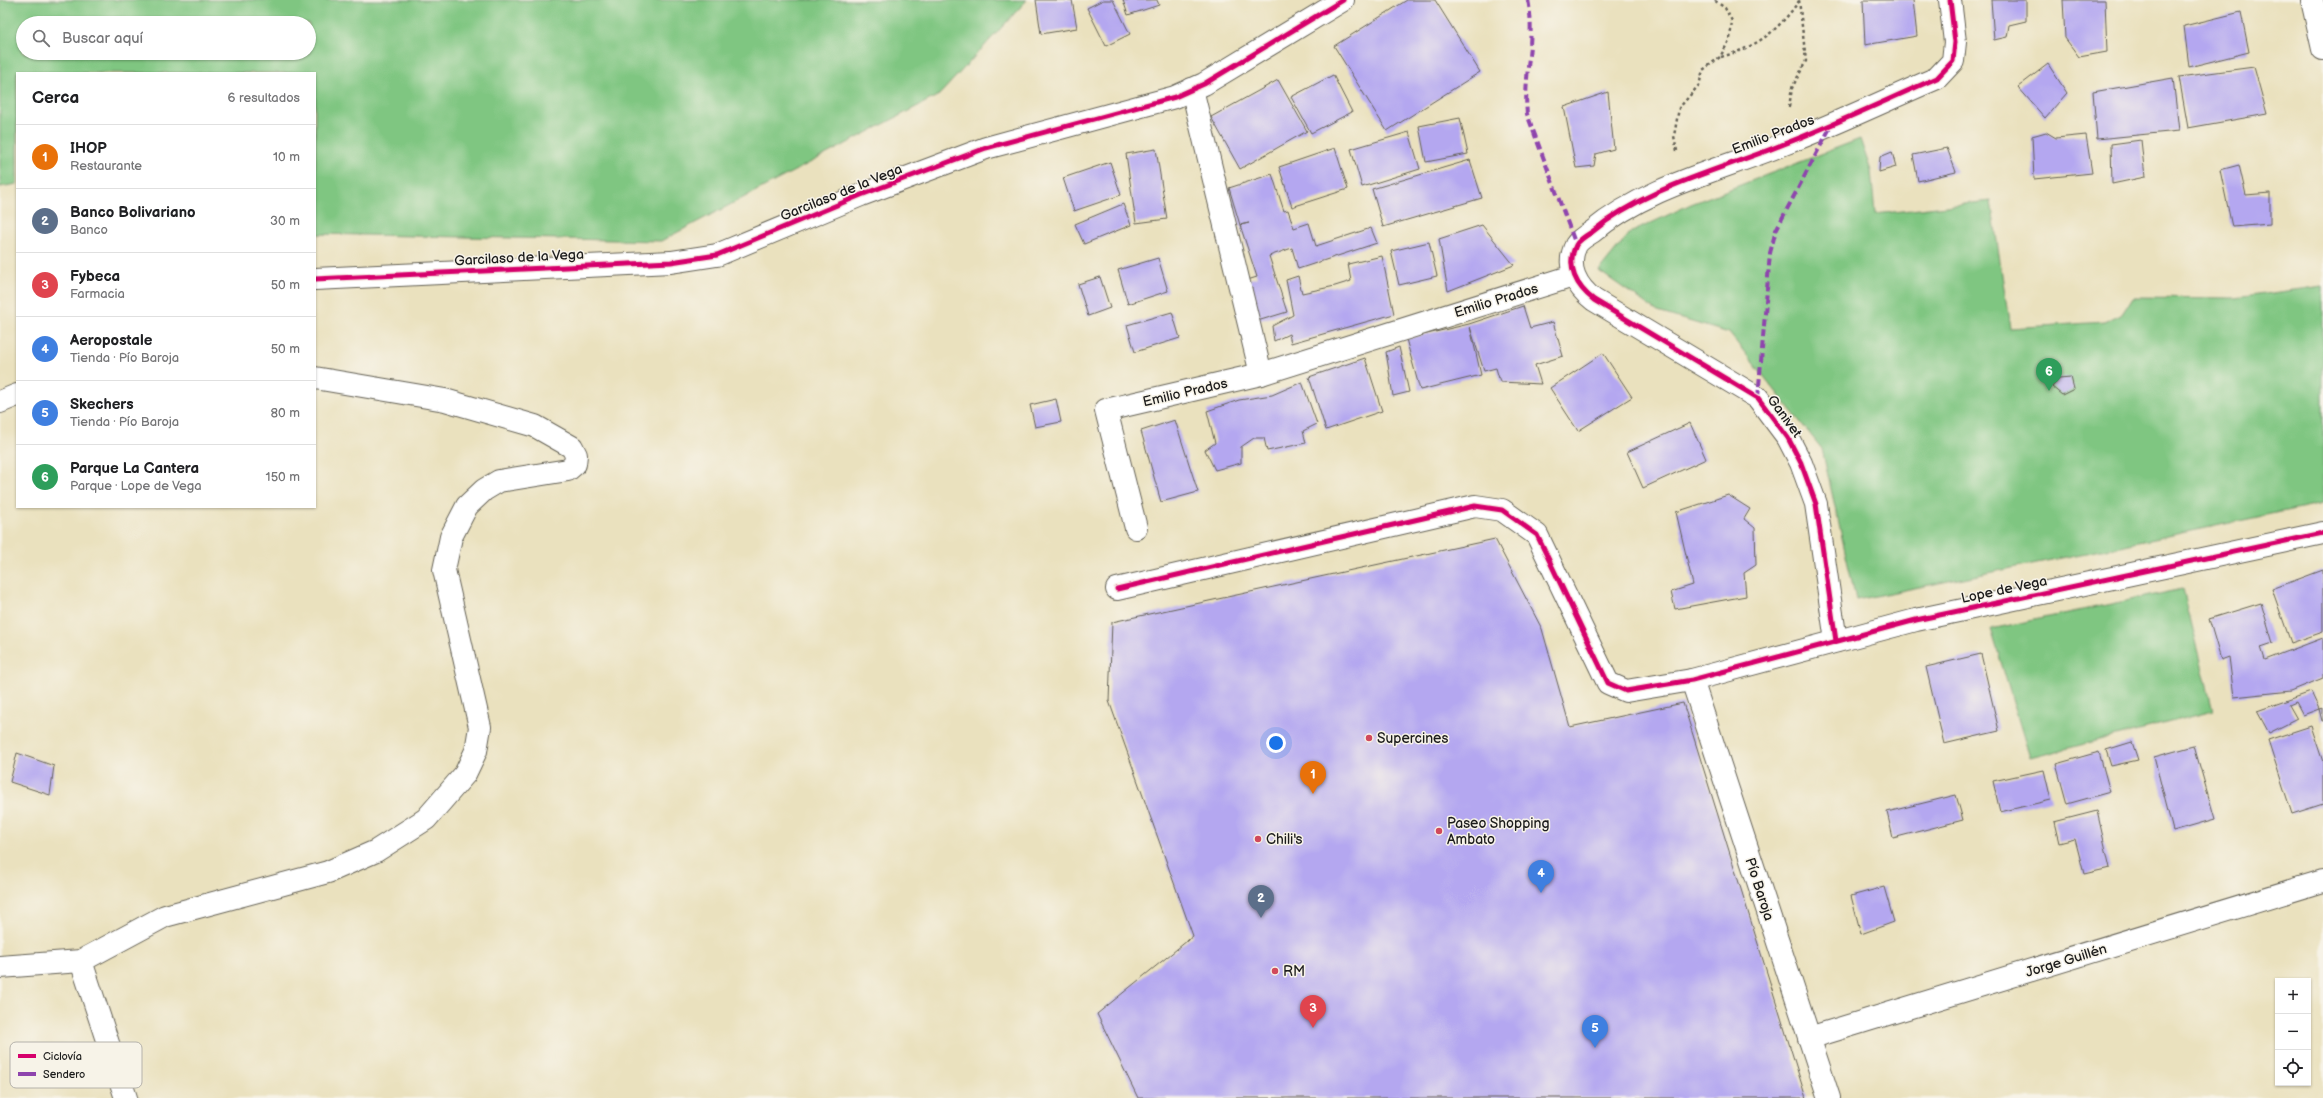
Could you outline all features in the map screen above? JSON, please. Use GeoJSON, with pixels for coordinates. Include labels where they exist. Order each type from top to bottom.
{"type":"FeatureCollection","features":[{"type":"Feature","properties":{"kind":"street","name":"Garcilaso de la Vega"},"geometry":{"type":"LineString","coordinates":[[316,279],[671,262],[717,255],[861,195],[986,148],[1175,97],[1204,84],[1343,0]]}},
{"type":"Feature","properties":{"kind":"street","name":"Emilio Prados"},"geometry":{"type":"LineString","coordinates":[[1136,528],[1106,410],[1261,374],[1573,276],[1572,258],[1576,245],[1606,220],[1682,181],[1784,144],[1937,78],[1953,61],[1955,42],[1950,0]]}},
{"type":"Feature","properties":{"kind":"street"},"geometry":{"type":"LineString","coordinates":[[2312,0],[2323,49]]}},
{"type":"Feature","properties":{"kind":"street"},"geometry":{"type":"LineString","coordinates":[[1192,89],[1261,374]]}},
{"type":"Feature","properties":{"kind":"street","name":"Ganivet"},"geometry":{"type":"LineString","coordinates":[[1573,276],[1581,290],[1594,300],[1758,398],[1788,438],[1801,464],[1816,504],[1836,641]]}},
{"type":"Feature","properties":{"kind":"street"},"geometry":{"type":"LineString","coordinates":[[0,967],[81,961],[165,916],[328,872],[376,851],[426,819],[465,774],[476,751],[480,727],[444,570],[451,537],[467,506],[484,490],[499,481],[568,470],[575,464],[576,455],[572,446],[535,426],[445,400],[316,378]]}},
{"type":"Feature","properties":{"kind":"street"},"geometry":{"type":"LineString","coordinates":[[0,402],[16,395]]}},
{"type":"Feature","properties":{"kind":"street","name":"Lope de Vega"},"geometry":{"type":"LineString","coordinates":[[1117,589],[1475,506],[1502,510],[1537,535],[1608,683],[1626,691],[1692,680],[1916,620],[2323,533]]}},
{"type":"Feature","properties":{"kind":"street","name":"Pío Baroja"},"geometry":{"type":"LineString","coordinates":[[1692,680],[1829,1098]]}},
{"type":"Feature","properties":{"kind":"street","name":"Jorge Guillén"},"geometry":{"type":"LineString","coordinates":[[1809,1038],[2323,881]]}},
{"type":"Feature","properties":{"kind":"street"},"geometry":{"type":"LineString","coordinates":[[81,961],[108,1042]]}},
{"type":"Feature","properties":{"kind":"street"},"geometry":{"type":"LineString","coordinates":[[123,1088],[126,1098]]}},
{"type":"Feature","properties":{"kind":"path"},"geometry":{"type":"LineString","coordinates":[[1714,0],[1725,8],[1732,21],[1730,39],[1720,57]]}},
{"type":"Feature","properties":{"kind":"path"},"geometry":{"type":"LineString","coordinates":[[1674,136],[1678,108],[1699,85],[1703,70],[1720,57],[1737,52],[1768,36],[1787,19],[1799,0]]}},
{"type":"Feature","properties":{"kind":"path"},"geometry":{"type":"LineString","coordinates":[[1792,88],[1806,61],[1799,0]]}},
{"type":"Feature","properties":{"kind":"green space"},"geometry":{"type":"Polygon","coordinates":[[[0,0],[1027,0],[939,95],[661,241],[316,234],[316,72],[16,72],[16,184],[0,187],[0,0]]]}},
{"type":"Feature","properties":{"kind":"green space"},"geometry":{"type":"Polygon","coordinates":[[[1860,139],[1871,171],[1875,214],[1991,201],[2010,328],[2105,322],[2122,314],[2133,297],[2235,298],[2323,286],[2323,503],[1856,600],[1822,449],[1729,333],[1658,312],[1599,271],[1630,233],[1691,204],[1860,139]]]}},
{"type":"Feature","properties":{"kind":"green space"},"geometry":{"type":"Polygon","coordinates":[[[2183,589],[2213,711],[2030,758],[1991,629],[2183,589]]]}},
{"type":"Feature","properties":{"kind":"building"},"geometry":{"type":"Polygon","coordinates":[[[1036,0],[1072,0],[1077,28],[1041,34],[1036,0]]]}},
{"type":"Feature","properties":{"kind":"building"},"geometry":{"type":"Polygon","coordinates":[[[1103,0],[1113,0],[1130,34],[1106,46],[1087,8],[1103,0]]]}},
{"type":"Feature","properties":{"kind":"building"},"geometry":{"type":"Polygon","coordinates":[[[1123,0],[1157,0],[1159,5],[1128,15],[1123,0]]]}},
{"type":"Feature","properties":{"kind":"building"},"geometry":{"type":"Polygon","coordinates":[[[1407,0],[1435,0],[1480,72],[1387,131],[1334,46],[1407,0]]]}},
{"type":"Feature","properties":{"kind":"building"},"geometry":{"type":"Polygon","coordinates":[[[1863,0],[1913,0],[1917,36],[1865,45],[1863,0]]]}},
{"type":"Feature","properties":{"kind":"building"},"geometry":{"type":"Polygon","coordinates":[[[1991,0],[2026,0],[2026,21],[2009,25],[2007,37],[1994,40],[1991,0]]]}},
{"type":"Feature","properties":{"kind":"building"},"geometry":{"type":"Polygon","coordinates":[[[2063,0],[2105,0],[2107,52],[2079,57],[2065,38],[2063,0]]]}},
{"type":"Feature","properties":{"kind":"building"},"geometry":{"type":"Polygon","coordinates":[[[2241,12],[2249,52],[2189,67],[2184,26],[2241,12]]]}},
{"type":"Feature","properties":{"kind":"building"},"geometry":{"type":"Polygon","coordinates":[[[2048,64],[2067,93],[2045,118],[2018,87],[2048,64]]]}},
{"type":"Feature","properties":{"kind":"building"},"geometry":{"type":"Polygon","coordinates":[[[2254,67],[2267,114],[2188,128],[2179,77],[2254,67]]]}},
{"type":"Feature","properties":{"kind":"building"},"geometry":{"type":"Polygon","coordinates":[[[1333,75],[1352,112],[1311,133],[1291,97],[1333,75]]]}},
{"type":"Feature","properties":{"kind":"building"},"geometry":{"type":"Polygon","coordinates":[[[2173,78],[2179,131],[2097,139],[2093,92],[2173,78]]]}},
{"type":"Feature","properties":{"kind":"building"},"geometry":{"type":"Polygon","coordinates":[[[1278,80],[1307,131],[1240,169],[1211,117],[1278,80]]]}},
{"type":"Feature","properties":{"kind":"building"},"geometry":{"type":"Polygon","coordinates":[[[1608,92],[1614,149],[1596,154],[1594,166],[1576,168],[1564,107],[1608,92]]]}},
{"type":"Feature","properties":{"kind":"building"},"geometry":{"type":"Polygon","coordinates":[[[1460,118],[1468,154],[1426,162],[1419,126],[1460,118]]]}},
{"type":"Feature","properties":{"kind":"building"},"geometry":{"type":"Polygon","coordinates":[[[1409,132],[1420,169],[1362,187],[1351,149],[1409,132]]]}},
{"type":"Feature","properties":{"kind":"building"},"geometry":{"type":"Polygon","coordinates":[[[2046,132],[2056,138],[2086,135],[2092,173],[2034,179],[2032,136],[2046,132]]]}},
{"type":"Feature","properties":{"kind":"building"},"geometry":{"type":"Polygon","coordinates":[[[2141,140],[2145,177],[2112,184],[2111,144],[2141,140]]]}},
{"type":"Feature","properties":{"kind":"building"},"geometry":{"type":"Polygon","coordinates":[[[1335,148],[1348,189],[1292,207],[1279,167],[1335,148]]]}},
{"type":"Feature","properties":{"kind":"building"},"geometry":{"type":"Polygon","coordinates":[[[1947,148],[1956,172],[1918,181],[1913,155],[1947,148]]]}},
{"type":"Feature","properties":{"kind":"building"},"geometry":{"type":"Polygon","coordinates":[[[1156,149],[1167,219],[1136,223],[1126,154],[1156,149]]]}},
{"type":"Feature","properties":{"kind":"building"},"geometry":{"type":"Polygon","coordinates":[[[1892,152],[1896,167],[1879,172],[1880,157],[1892,152]]]}},
{"type":"Feature","properties":{"kind":"building"},"geometry":{"type":"Polygon","coordinates":[[[1470,160],[1482,198],[1383,227],[1372,189],[1470,160]]]}},
{"type":"Feature","properties":{"kind":"building"},"geometry":{"type":"Polygon","coordinates":[[[1110,162],[1121,195],[1074,211],[1063,178],[1110,162]]]}},
{"type":"Feature","properties":{"kind":"building"},"geometry":{"type":"Polygon","coordinates":[[[2239,165],[2246,195],[2270,193],[2270,224],[2232,227],[2220,170],[2239,165]]]}},
{"type":"Feature","properties":{"kind":"building"},"geometry":{"type":"Polygon","coordinates":[[[1272,174],[1284,211],[1288,210],[1294,228],[1309,223],[1316,246],[1371,228],[1377,243],[1298,269],[1292,248],[1269,256],[1287,312],[1254,322],[1241,282],[1257,277],[1229,188],[1272,174]]]}},
{"type":"Feature","properties":{"kind":"building"},"geometry":{"type":"Polygon","coordinates":[[[1123,204],[1131,225],[1084,244],[1075,224],[1123,204]]]}},
{"type":"Feature","properties":{"kind":"building"},"geometry":{"type":"Polygon","coordinates":[[[1482,225],[1514,265],[1448,291],[1439,239],[1482,225]]]}},
{"type":"Feature","properties":{"kind":"building"},"geometry":{"type":"Polygon","coordinates":[[[1429,242],[1437,276],[1399,285],[1391,251],[1429,242]]]}},
{"type":"Feature","properties":{"kind":"building"},"geometry":{"type":"Polygon","coordinates":[[[1382,256],[1394,314],[1291,343],[1289,334],[1274,341],[1272,326],[1293,315],[1286,280],[1298,276],[1302,293],[1335,286],[1351,281],[1348,264],[1382,256]]]}},
{"type":"Feature","properties":{"kind":"building"},"geometry":{"type":"Polygon","coordinates":[[[1158,258],[1168,291],[1128,304],[1118,270],[1158,258]]]}},
{"type":"Feature","properties":{"kind":"building"},"geometry":{"type":"Polygon","coordinates":[[[1100,277],[1110,308],[1088,316],[1078,284],[1100,277]]]}},
{"type":"Feature","properties":{"kind":"building"},"geometry":{"type":"Polygon","coordinates":[[[1523,306],[1530,328],[1553,322],[1563,356],[1535,365],[1541,384],[1500,382],[1496,368],[1484,371],[1470,327],[1481,375],[1420,390],[1406,339],[1469,324],[1523,306]]]}},
{"type":"Feature","properties":{"kind":"building"},"geometry":{"type":"Polygon","coordinates":[[[1172,312],[1180,338],[1135,352],[1127,325],[1172,312]]]}},
{"type":"Feature","properties":{"kind":"building"},"geometry":{"type":"Polygon","coordinates":[[[1399,347],[1409,392],[1393,396],[1386,352],[1399,347]]]}},
{"type":"Feature","properties":{"kind":"building"},"geometry":{"type":"Polygon","coordinates":[[[1603,353],[1632,397],[1578,431],[1550,388],[1603,353]]]}},
{"type":"Feature","properties":{"kind":"building"},"geometry":{"type":"Polygon","coordinates":[[[1365,358],[1382,411],[1326,430],[1309,377],[1365,358]]]}},
{"type":"Feature","properties":{"kind":"building"},"geometry":{"type":"Polygon","coordinates":[[[2071,377],[2074,389],[2062,395],[2052,387],[2059,378],[2071,377]]]}},
{"type":"Feature","properties":{"kind":"building"},"geometry":{"type":"Polygon","coordinates":[[[1302,382],[1317,424],[1303,431],[1306,443],[1267,451],[1264,438],[1254,438],[1241,447],[1241,463],[1215,470],[1205,450],[1215,443],[1207,411],[1239,400],[1272,395],[1302,382]]]}},
{"type":"Feature","properties":{"kind":"building"},"geometry":{"type":"Polygon","coordinates":[[[1056,399],[1061,422],[1035,427],[1030,405],[1056,399]]]}},
{"type":"Feature","properties":{"kind":"building"},"geometry":{"type":"Polygon","coordinates":[[[1175,420],[1198,492],[1161,502],[1141,431],[1175,420]]]}},
{"type":"Feature","properties":{"kind":"building"},"geometry":{"type":"Polygon","coordinates":[[[1690,423],[1706,459],[1643,488],[1627,452],[1690,423]]]}},
{"type":"Feature","properties":{"kind":"building"},"geometry":{"type":"Polygon","coordinates":[[[1728,495],[1750,509],[1744,519],[1755,528],[1756,565],[1744,573],[1746,596],[1675,609],[1671,592],[1693,585],[1676,512],[1728,495]]]}},
{"type":"Feature","properties":{"kind":"building","name":"Paseo Shopping Ambato"},"geometry":{"type":"Polygon","coordinates":[[[1495,539],[1542,629],[1570,727],[1683,703],[1806,1098],[1138,1098],[1097,1014],[1193,936],[1109,701],[1112,622],[1495,539]]]}},
{"type":"Feature","properties":{"kind":"building"},"geometry":{"type":"Polygon","coordinates":[[[2323,570],[2323,632],[2291,643],[2272,589],[2323,570]]]}},
{"type":"Feature","properties":{"kind":"building"},"geometry":{"type":"Polygon","coordinates":[[[2261,603],[2273,643],[2261,647],[2265,660],[2323,638],[2323,678],[2291,691],[2234,697],[2229,657],[2221,660],[2209,619],[2261,603]]]}},
{"type":"Feature","properties":{"kind":"building"},"geometry":{"type":"Polygon","coordinates":[[[1981,654],[1999,731],[1944,744],[1926,667],[1981,654]]]}},
{"type":"Feature","properties":{"kind":"building"},"geometry":{"type":"Polygon","coordinates":[[[2311,692],[2319,709],[2303,715],[2296,702],[2289,705],[2297,719],[2269,733],[2257,711],[2311,692]]]}},
{"type":"Feature","properties":{"kind":"building"},"geometry":{"type":"Polygon","coordinates":[[[2323,708],[2323,721],[2322,721],[2319,709],[2323,708]]]}},
{"type":"Feature","properties":{"kind":"building"},"geometry":{"type":"Polygon","coordinates":[[[2311,726],[2323,762],[2323,804],[2292,814],[2268,740],[2311,726]]]}},
{"type":"Feature","properties":{"kind":"building"},"geometry":{"type":"Polygon","coordinates":[[[2132,742],[2138,760],[2111,766],[2106,750],[2132,742]]]}},
{"type":"Feature","properties":{"kind":"building"},"geometry":{"type":"Polygon","coordinates":[[[2194,746],[2215,819],[2173,831],[2154,757],[2194,746]]]}},
{"type":"Feature","properties":{"kind":"building"},"geometry":{"type":"Polygon","coordinates":[[[2099,752],[2110,792],[2067,804],[2056,764],[2099,752]]]}},
{"type":"Feature","properties":{"kind":"building"},"geometry":{"type":"Polygon","coordinates":[[[17,753],[54,766],[50,795],[10,782],[17,753]]]}},
{"type":"Feature","properties":{"kind":"building"},"geometry":{"type":"Polygon","coordinates":[[[2044,770],[2051,800],[2000,812],[1993,781],[2044,770]]]}},
{"type":"Feature","properties":{"kind":"building"},"geometry":{"type":"Polygon","coordinates":[[[1956,795],[1963,820],[1893,838],[1887,812],[1956,795]]]}},
{"type":"Feature","properties":{"kind":"building"},"geometry":{"type":"Polygon","coordinates":[[[2097,811],[2110,868],[2084,874],[2075,839],[2059,843],[2054,822],[2097,811]]]}},
{"type":"Feature","properties":{"kind":"building"},"geometry":{"type":"Polygon","coordinates":[[[1884,887],[1894,922],[1861,934],[1851,896],[1884,887]]]}},
{"type":"Feature","properties":{"kind":"marked path"},"geometry":{"type":"LineString","coordinates":[[1528,0],[1531,28],[1526,99],[1527,114],[1576,245]]}},
{"type":"Feature","properties":{"kind":"marked path"},"geometry":{"type":"LineString","coordinates":[[1758,398],[1770,253],[1776,230],[1831,126]]}},
{"type":"Feature","properties":{"kind":"cycle path"},"geometry":{"type":"LineString","coordinates":[[316,279],[671,262],[717,255],[861,195],[986,148],[1175,97],[1204,84],[1343,0]]}},
{"type":"Feature","properties":{"kind":"cycle path"},"geometry":{"type":"LineString","coordinates":[[1836,641],[1816,504],[1801,463],[1788,438],[1758,398],[1588,295],[1582,289],[1574,276],[1572,269],[1573,253],[1579,241],[1613,216],[1660,191],[1803,136],[1937,78],[1953,61],[1955,42],[1950,0]]}},
{"type":"Feature","properties":{"kind":"cycle path"},"geometry":{"type":"LineString","coordinates":[[1117,589],[1475,506],[1502,510],[1537,535],[1608,683],[1626,691],[1692,680],[1916,620],[2323,533]]}},
{"type":"Feature","properties":{"kind":"place","name":"Parque La Cantera"},"geometry":{"type":"Point","coordinates":[2049,391]}},
{"type":"Feature","properties":{"kind":"place","name":"Supercines"},"geometry":{"type":"Point","coordinates":[1369,738]}},
{"type":"Feature","properties":{"kind":"place","name":"IHOP"},"geometry":{"type":"Point","coordinates":[1313,794]}},
{"type":"Feature","properties":{"kind":"place","name":"Paseo Shopping Ambato"},"geometry":{"type":"Point","coordinates":[1439,831]}},
{"type":"Feature","properties":{"kind":"place","name":"Chili's"},"geometry":{"type":"Point","coordinates":[1258,839]}},
{"type":"Feature","properties":{"kind":"place","name":"Aeropostale"},"geometry":{"type":"Point","coordinates":[1541,893]}},
{"type":"Feature","properties":{"kind":"place","name":"Banco Bolivariano"},"geometry":{"type":"Point","coordinates":[1261,918]}},
{"type":"Feature","properties":{"kind":"place","name":"RM"},"geometry":{"type":"Point","coordinates":[1275,971]}},
{"type":"Feature","properties":{"kind":"place","name":"Fybeca"},"geometry":{"type":"Point","coordinates":[1313,1028]}},
{"type":"Feature","properties":{"kind":"place","name":"Skechers"},"geometry":{"type":"Point","coordinates":[1595,1048]}}]}
